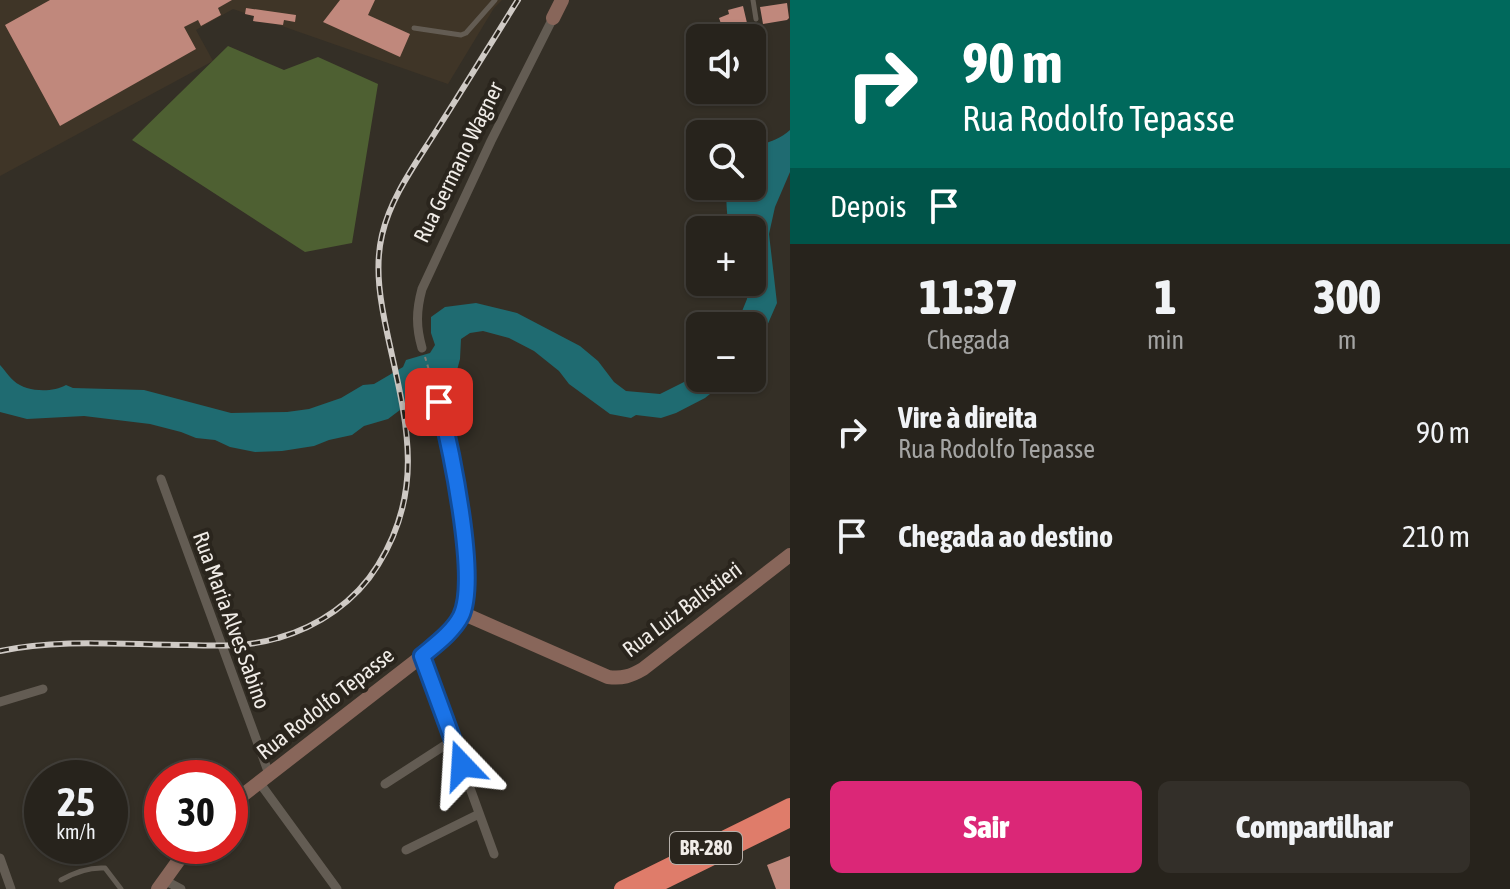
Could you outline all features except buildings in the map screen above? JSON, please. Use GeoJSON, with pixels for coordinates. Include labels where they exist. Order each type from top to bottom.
{"type":"FeatureCollection","features":[{"type":"Feature","properties":{"kind":"highway","name":"BR-280"},"geometry":{"type":"LineString","coordinates":[[622,889],[790,806]]}},
{"type":"Feature","properties":{"kind":"highway","name":"BR-280"},"geometry":{"type":"LineString","coordinates":[[648,889],[790,819]]}},
{"type":"Feature","properties":{"kind":"street","name":"Rua Germano Wagner"},"geometry":{"type":"LineString","coordinates":[[422,348],[416,311],[422,289],[491,141],[562,0]]}},
{"type":"Feature","properties":{"kind":"street"},"geometry":{"type":"LineString","coordinates":[[439,402],[457,483],[466,570],[462,613]]}},
{"type":"Feature","properties":{"kind":"street","name":"Rua Maria Alves Sabino"},"geometry":{"type":"LineString","coordinates":[[161,479],[264,778],[337,889]]}},
{"type":"Feature","properties":{"kind":"street","name":"Rua Luiz Balistieri"},"geometry":{"type":"LineString","coordinates":[[462,613],[608,677],[632,676],[790,555]]}},
{"type":"Feature","properties":{"kind":"street","name":"Rua Rodolfo Tepasse"},"geometry":{"type":"LineString","coordinates":[[248,791],[422,656],[452,629],[462,613]]}},
{"type":"Feature","properties":{"kind":"street"},"geometry":{"type":"LineString","coordinates":[[422,656],[494,854]]}},
{"type":"Feature","properties":{"kind":"street"},"geometry":{"type":"LineString","coordinates":[[0,702],[43,689]]}},
{"type":"Feature","properties":{"kind":"street"},"geometry":{"type":"LineString","coordinates":[[385,784],[453,740]]}},
{"type":"Feature","properties":{"kind":"street"},"geometry":{"type":"LineString","coordinates":[[406,850],[479,814]]}},
{"type":"Feature","properties":{"kind":"street"},"geometry":{"type":"LineString","coordinates":[[0,858],[11,889]]}},
{"type":"Feature","properties":{"kind":"street"},"geometry":{"type":"LineString","coordinates":[[176,864],[161,884],[181,889]]}},
{"type":"Feature","properties":{"kind":"lane"},"geometry":{"type":"LineString","coordinates":[[414,28],[461,35],[495,0]]}},
{"type":"Feature","properties":{"kind":"lane"},"geometry":{"type":"LineString","coordinates":[[753,0],[756,19]]}},
{"type":"Feature","properties":{"kind":"lane"},"geometry":{"type":"LineString","coordinates":[[61,880],[75,872],[105,868],[121,889]]}},
{"type":"Feature","properties":{"kind":"path"},"geometry":{"type":"LineString","coordinates":[[422,348],[439,402]]}},
{"type":"Feature","properties":{"kind":"shaded area"},"geometry":{"type":"Polygon","coordinates":[[[0,0],[502,0],[494,8],[448,84],[233,9],[196,30],[213,61],[0,176],[0,0]]]}},
{"type":"Feature","properties":{"kind":"green space"},"geometry":{"type":"Polygon","coordinates":[[[228,46],[284,70],[318,57],[378,84],[352,243],[305,252],[132,140],[228,46]]]}},
{"type":"Feature","properties":{"kind":"water"},"geometry":{"type":"Polygon","coordinates":[[[790,130],[790,172],[775,207],[769,234],[777,303],[766,328],[766,312],[742,312],[747,296],[766,296],[766,216],[727,216],[727,200],[766,200],[766,143],[790,130]]]}},
{"type":"Feature","properties":{"kind":"water"},"geometry":{"type":"Polygon","coordinates":[[[476,303],[517,313],[580,346],[626,391],[660,394],[686,380],[686,392],[712,392],[661,418],[610,414],[569,384],[559,371],[534,351],[509,338],[483,331],[470,333],[461,339],[460,359],[453,385],[422,403],[400,410],[388,419],[364,426],[352,435],[314,446],[255,452],[150,424],[84,416],[27,419],[0,412],[0,365],[19,385],[39,390],[66,385],[73,388],[144,390],[231,413],[309,409],[341,398],[363,385],[374,384],[403,367],[406,360],[430,353],[435,345],[431,317],[445,307],[476,303]]]}},
{"type":"Feature","properties":{"kind":"railway"},"geometry":{"type":"LineString","coordinates":[[0,651],[70,643],[222,646],[267,641],[321,620],[347,601],[369,578],[393,536],[407,481],[408,453],[401,397],[379,287],[382,235],[406,180],[518,0]]}},
{"type":"Feature","properties":{"kind":"route"},"geometry":{"type":"LineString","coordinates":[[439,402],[457,483],[466,570],[465,599],[461,617],[452,629],[422,656],[462,765]]}}]}
